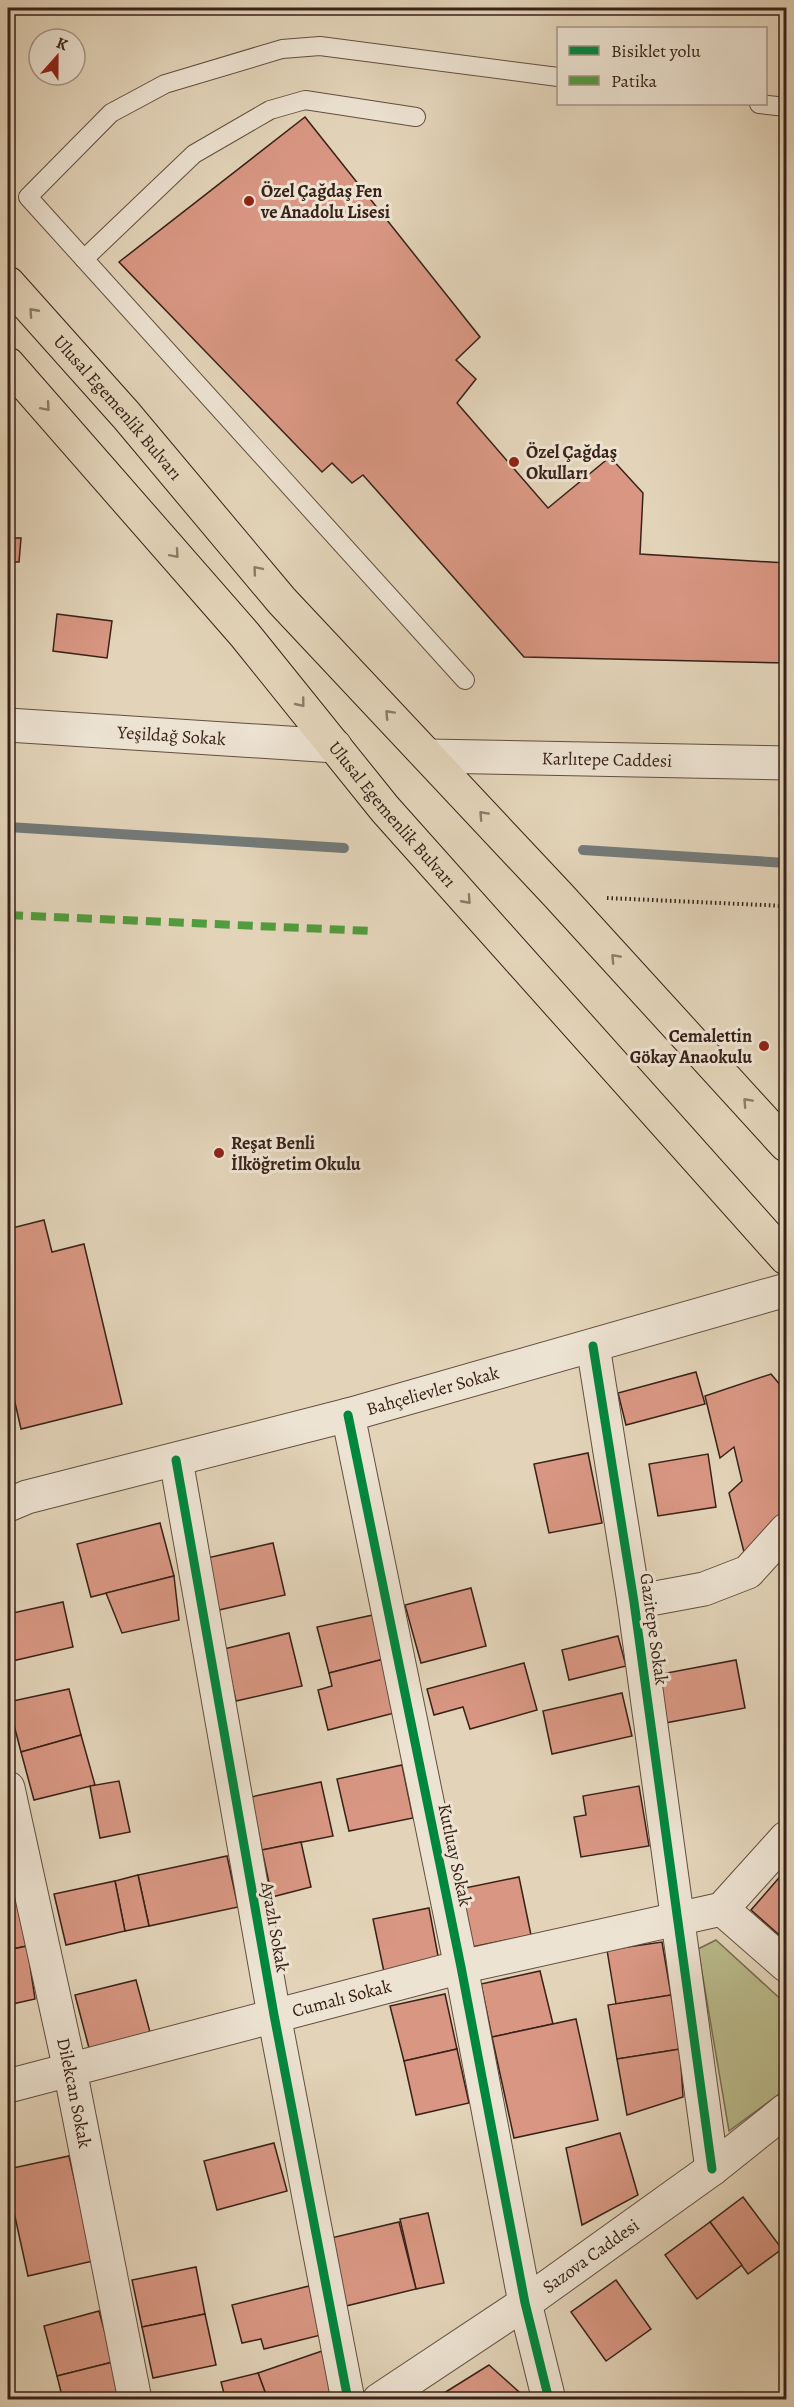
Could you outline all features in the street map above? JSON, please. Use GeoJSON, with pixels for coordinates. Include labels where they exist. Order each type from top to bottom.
{"type":"FeatureCollection","features":[{"type":"Feature","properties":{"kind":"main road","name":"Ulusal Egemenlik Bulvarı"},"geometry":{"type":"LineString","coordinates":[[8,283],[126,415],[282,601],[558,895],[786,1145]]}},
{"type":"Feature","properties":{"kind":"main road","name":"Ulusal Egemenlik Bulvarı"},"geometry":{"type":"LineString","coordinates":[[8,364],[245,635],[385,809],[786,1258]]}},
{"type":"Feature","properties":{"kind":"street","name":"Yeşildağ Sokak"},"geometry":{"type":"LineString","coordinates":[[8,725],[335,746]]}},
{"type":"Feature","properties":{"kind":"street","name":"Karlıtepe Caddesi"},"geometry":{"type":"LineString","coordinates":[[429,756],[786,763]]}},
{"type":"Feature","properties":{"kind":"street","name":"Bahçelievler Sokak"},"geometry":{"type":"LineString","coordinates":[[8,1505],[27,1497],[348,1415],[786,1290]]}},
{"type":"Feature","properties":{"kind":"street","name":"Gazitepe Sokak"},"geometry":{"type":"LineString","coordinates":[[593,1346],[634,1602],[712,2169]]}},
{"type":"Feature","properties":{"kind":"street","name":"Kutluay Sokak"},"geometry":{"type":"LineString","coordinates":[[348,1415],[461,1967],[525,2303],[549,2400]]}},
{"type":"Feature","properties":{"kind":"street","name":"Ayazlı Sokak"},"geometry":{"type":"LineString","coordinates":[[176,1460],[274,2015],[348,2400]]}},
{"type":"Feature","properties":{"kind":"street"},"geometry":{"type":"LineString","coordinates":[[634,1602],[704,1589],[748,1572],[786,1530]]}},
{"type":"Feature","properties":{"kind":"street","name":"Dilekcan Sokak"},"geometry":{"type":"LineString","coordinates":[[8,1788],[70,2070],[135,2400]]}},
{"type":"Feature","properties":{"kind":"street"},"geometry":{"type":"LineString","coordinates":[[786,1838],[722,1909],[786,1965]]}},
{"type":"Feature","properties":{"kind":"street","name":"Cumalı Sokak"},"geometry":{"type":"LineString","coordinates":[[8,2086],[461,1967],[677,1917],[722,1909]]}},
{"type":"Feature","properties":{"kind":"street","name":"Sazova Caddesi"},"geometry":{"type":"LineString","coordinates":[[379,2400],[525,2303],[712,2169],[786,2110]]}},
{"type":"Feature","properties":{"kind":"lane"},"geometry":{"type":"LineString","coordinates":[[465,680],[28,197],[111,113],[165,84],[282,49],[320,46],[557,77]]}},
{"type":"Feature","properties":{"kind":"lane"},"geometry":{"type":"LineString","coordinates":[[84,259],[194,154],[270,110],[305,100],[416,117]]}},
{"type":"Feature","properties":{"kind":"lane"},"geometry":{"type":"LineString","coordinates":[[767,105],[786,107]]}},
{"type":"Feature","properties":{"kind":"path"},"geometry":{"type":"LineString","coordinates":[[558,895],[786,906]]}},
{"type":"Feature","properties":{"kind":"green space"},"geometry":{"type":"Polygon","coordinates":[[[716,1940],[786,2004],[786,2089],[729,2131],[698,1949],[716,1940]]]}},
{"type":"Feature","properties":{"kind":"building","name":"Özel Çağdaş Okulları"},"geometry":{"type":"Polygon","coordinates":[[[305,117],[480,337],[456,360],[476,379],[457,403],[548,508],[610,457],[643,493],[640,554],[786,563],[786,663],[524,657],[363,475],[352,483],[332,463],[322,472],[119,262],[305,117]]]}},
{"type":"Feature","properties":{"kind":"building"},"geometry":{"type":"Polygon","coordinates":[[[8,538],[21,538],[19,562],[8,562],[8,538]]]}},
{"type":"Feature","properties":{"kind":"building"},"geometry":{"type":"Polygon","coordinates":[[[57,614],[112,621],[107,658],[53,651],[57,614]]]}},
{"type":"Feature","properties":{"kind":"building"},"geometry":{"type":"Polygon","coordinates":[[[44,1220],[52,1252],[84,1244],[122,1404],[21,1429],[8,1372],[8,1229],[44,1220]]]}},
{"type":"Feature","properties":{"kind":"building"},"geometry":{"type":"Polygon","coordinates":[[[696,1372],[705,1404],[626,1425],[618,1393],[696,1372]]]}},
{"type":"Feature","properties":{"kind":"building"},"geometry":{"type":"Polygon","coordinates":[[[771,1374],[786,1392],[786,1508],[744,1552],[729,1493],[742,1481],[734,1447],[720,1458],[705,1396],[771,1374]]]}},
{"type":"Feature","properties":{"kind":"building"},"geometry":{"type":"Polygon","coordinates":[[[588,1453],[602,1523],[549,1533],[534,1464],[588,1453]]]}},
{"type":"Feature","properties":{"kind":"building"},"geometry":{"type":"Polygon","coordinates":[[[708,1454],[716,1507],[658,1516],[649,1464],[708,1454]]]}},
{"type":"Feature","properties":{"kind":"building"},"geometry":{"type":"Polygon","coordinates":[[[160,1523],[174,1576],[91,1597],[77,1544],[160,1523]]]}},
{"type":"Feature","properties":{"kind":"building"},"geometry":{"type":"Polygon","coordinates":[[[273,1543],[285,1595],[219,1610],[207,1558],[273,1543]]]}},
{"type":"Feature","properties":{"kind":"building"},"geometry":{"type":"Polygon","coordinates":[[[174,1576],[179,1620],[122,1633],[106,1593],[174,1576]]]}},
{"type":"Feature","properties":{"kind":"building"},"geometry":{"type":"Polygon","coordinates":[[[471,1588],[486,1646],[421,1663],[405,1605],[471,1588]]]}},
{"type":"Feature","properties":{"kind":"building"},"geometry":{"type":"Polygon","coordinates":[[[63,1602],[73,1647],[8,1662],[8,1614],[63,1602]]]}},
{"type":"Feature","properties":{"kind":"building"},"geometry":{"type":"Polygon","coordinates":[[[373,1615],[384,1659],[329,1673],[317,1627],[373,1615]]]}},
{"type":"Feature","properties":{"kind":"building"},"geometry":{"type":"Polygon","coordinates":[[[289,1633],[302,1686],[236,1701],[224,1649],[289,1633]]]}},
{"type":"Feature","properties":{"kind":"building"},"geometry":{"type":"Polygon","coordinates":[[[618,1636],[626,1666],[569,1680],[562,1650],[618,1636]]]}},
{"type":"Feature","properties":{"kind":"building"},"geometry":{"type":"Polygon","coordinates":[[[384,1659],[398,1712],[328,1730],[318,1690],[332,1686],[329,1673],[384,1659]]]}},
{"type":"Feature","properties":{"kind":"building"},"geometry":{"type":"Polygon","coordinates":[[[736,1660],[745,1708],[665,1723],[656,1675],[736,1660]]]}},
{"type":"Feature","properties":{"kind":"building"},"geometry":{"type":"Polygon","coordinates":[[[524,1663],[537,1710],[470,1729],[463,1707],[434,1715],[427,1689],[524,1663]]]}},
{"type":"Feature","properties":{"kind":"building"},"geometry":{"type":"Polygon","coordinates":[[[69,1689],[81,1735],[21,1752],[8,1702],[69,1689]]]}},
{"type":"Feature","properties":{"kind":"building"},"geometry":{"type":"Polygon","coordinates":[[[622,1693],[632,1736],[552,1754],[543,1711],[622,1693]]]}},
{"type":"Feature","properties":{"kind":"building"},"geometry":{"type":"Polygon","coordinates":[[[81,1735],[95,1785],[34,1800],[21,1752],[81,1735]]]}},
{"type":"Feature","properties":{"kind":"building"},"geometry":{"type":"Polygon","coordinates":[[[402,1765],[413,1818],[349,1831],[337,1779],[402,1765]]]}},
{"type":"Feature","properties":{"kind":"building"},"geometry":{"type":"Polygon","coordinates":[[[119,1781],[130,1832],[100,1838],[90,1786],[119,1781]]]}},
{"type":"Feature","properties":{"kind":"building"},"geometry":{"type":"Polygon","coordinates":[[[321,1782],[333,1836],[262,1850],[251,1797],[321,1782]]]}},
{"type":"Feature","properties":{"kind":"building"},"geometry":{"type":"Polygon","coordinates":[[[639,1786],[649,1846],[581,1857],[574,1817],[586,1815],[583,1796],[639,1786]]]}},
{"type":"Feature","properties":{"kind":"building"},"geometry":{"type":"Polygon","coordinates":[[[301,1842],[311,1887],[272,1897],[262,1850],[301,1842]]]}},
{"type":"Feature","properties":{"kind":"building"},"geometry":{"type":"Polygon","coordinates":[[[8,1847],[18,1896],[8,1898],[8,1847]]]}},
{"type":"Feature","properties":{"kind":"building"},"geometry":{"type":"Polygon","coordinates":[[[227,1856],[238,1907],[149,1926],[138,1875],[227,1856]]]}},
{"type":"Feature","properties":{"kind":"building"},"geometry":{"type":"Polygon","coordinates":[[[784,1872],[786,1875],[786,1941],[751,1910],[784,1872]]]}},
{"type":"Feature","properties":{"kind":"building"},"geometry":{"type":"Polygon","coordinates":[[[138,1875],[149,1926],[125,1931],[115,1881],[138,1875]]]}},
{"type":"Feature","properties":{"kind":"building"},"geometry":{"type":"Polygon","coordinates":[[[519,1877],[531,1935],[472,1947],[460,1889],[519,1877]]]}},
{"type":"Feature","properties":{"kind":"building"},"geometry":{"type":"Polygon","coordinates":[[[115,1881],[125,1931],[66,1945],[54,1894],[115,1881]]]}},
{"type":"Feature","properties":{"kind":"building"},"geometry":{"type":"Polygon","coordinates":[[[18,1896],[27,1946],[8,1950],[8,1898],[18,1896]]]}},
{"type":"Feature","properties":{"kind":"building"},"geometry":{"type":"Polygon","coordinates":[[[429,1908],[439,1961],[384,1972],[373,1919],[429,1908]]]}},
{"type":"Feature","properties":{"kind":"building"},"geometry":{"type":"Polygon","coordinates":[[[662,1942],[671,1995],[616,2004],[607,1950],[662,1942]]]}},
{"type":"Feature","properties":{"kind":"building"},"geometry":{"type":"Polygon","coordinates":[[[27,1946],[35,1999],[8,2005],[8,1950],[27,1946]]]}},
{"type":"Feature","properties":{"kind":"building"},"geometry":{"type":"Polygon","coordinates":[[[540,1971],[553,2024],[492,2037],[481,1984],[540,1971]]]}},
{"type":"Feature","properties":{"kind":"building"},"geometry":{"type":"Polygon","coordinates":[[[136,1980],[150,2032],[89,2048],[75,1995],[136,1980]]]}},
{"type":"Feature","properties":{"kind":"building"},"geometry":{"type":"Polygon","coordinates":[[[445,1994],[457,2049],[404,2061],[390,2006],[445,1994]]]}},
{"type":"Feature","properties":{"kind":"building"},"geometry":{"type":"Polygon","coordinates":[[[671,1995],[680,2049],[617,2059],[608,2005],[671,1995]]]}},
{"type":"Feature","properties":{"kind":"building"},"geometry":{"type":"Polygon","coordinates":[[[576,2019],[598,2120],[514,2138],[492,2037],[576,2019]]]}},
{"type":"Feature","properties":{"kind":"building"},"geometry":{"type":"Polygon","coordinates":[[[457,2049],[469,2103],[416,2115],[404,2061],[457,2049]]]}},
{"type":"Feature","properties":{"kind":"building"},"geometry":{"type":"Polygon","coordinates":[[[680,2049],[683,2097],[627,2115],[617,2059],[680,2049]]]}},
{"type":"Feature","properties":{"kind":"building"},"geometry":{"type":"Polygon","coordinates":[[[620,2133],[638,2195],[582,2225],[566,2148],[620,2133]]]}},
{"type":"Feature","properties":{"kind":"building"},"geometry":{"type":"Polygon","coordinates":[[[274,2143],[287,2191],[217,2210],[204,2161],[274,2143]]]}},
{"type":"Feature","properties":{"kind":"building"},"geometry":{"type":"Polygon","coordinates":[[[69,2156],[93,2261],[28,2276],[8,2185],[8,2169],[69,2156]]]}},
{"type":"Feature","properties":{"kind":"building"},"geometry":{"type":"Polygon","coordinates":[[[743,2197],[782,2249],[748,2274],[710,2222],[743,2197]]]}},
{"type":"Feature","properties":{"kind":"building"},"geometry":{"type":"Polygon","coordinates":[[[428,2213],[444,2283],[416,2289],[400,2219],[428,2213]]]}},
{"type":"Feature","properties":{"kind":"building"},"geometry":{"type":"Polygon","coordinates":[[[399,2222],[416,2289],[346,2306],[331,2238],[399,2222]]]}},
{"type":"Feature","properties":{"kind":"building"},"geometry":{"type":"Polygon","coordinates":[[[710,2222],[742,2265],[697,2299],[665,2255],[710,2222]]]}},
{"type":"Feature","properties":{"kind":"building"},"geometry":{"type":"Polygon","coordinates":[[[196,2267],[205,2314],[142,2327],[132,2280],[196,2267]]]}},
{"type":"Feature","properties":{"kind":"building"},"geometry":{"type":"Polygon","coordinates":[[[616,2280],[651,2329],[606,2361],[571,2312],[616,2280]]]}},
{"type":"Feature","properties":{"kind":"building"},"geometry":{"type":"Polygon","coordinates":[[[309,2286],[321,2335],[264,2349],[261,2339],[242,2343],[232,2305],[309,2286]]]}},
{"type":"Feature","properties":{"kind":"building"},"geometry":{"type":"Polygon","coordinates":[[[99,2311],[113,2362],[57,2376],[44,2326],[99,2311]]]}},
{"type":"Feature","properties":{"kind":"building"},"geometry":{"type":"Polygon","coordinates":[[[205,2314],[216,2365],[153,2378],[142,2327],[205,2314]]]}},
{"type":"Feature","properties":{"kind":"building"},"geometry":{"type":"Polygon","coordinates":[[[322,2351],[330,2390],[328,2400],[268,2400],[258,2373],[322,2351]]]}},
{"type":"Feature","properties":{"kind":"building"},"geometry":{"type":"Polygon","coordinates":[[[113,2362],[122,2400],[63,2400],[57,2376],[113,2362]]]}},
{"type":"Feature","properties":{"kind":"building"},"geometry":{"type":"Polygon","coordinates":[[[489,2365],[528,2400],[438,2400],[436,2398],[489,2365]]]}},
{"type":"Feature","properties":{"kind":"building"},"geometry":{"type":"Polygon","coordinates":[[[258,2373],[268,2400],[218,2400],[225,2397],[221,2382],[258,2373]]]}},
{"type":"Feature","properties":{"kind":"waterway"},"geometry":{"type":"LineString","coordinates":[[8,827],[344,848]]}},
{"type":"Feature","properties":{"kind":"waterway"},"geometry":{"type":"LineString","coordinates":[[583,850],[786,863]]}},
{"type":"Feature","properties":{"kind":"marked path"},"geometry":{"type":"LineString","coordinates":[[8,915],[371,931]]}},
{"type":"Feature","properties":{"kind":"cycle path"},"geometry":{"type":"LineString","coordinates":[[593,1346],[634,1602],[712,2169]]}},
{"type":"Feature","properties":{"kind":"cycle path"},"geometry":{"type":"LineString","coordinates":[[348,1415],[461,1967],[525,2303],[549,2400]]}},
{"type":"Feature","properties":{"kind":"cycle path"},"geometry":{"type":"LineString","coordinates":[[176,1460],[274,2015],[348,2400]]}},
{"type":"Feature","properties":{"kind":"place","name":"Özel Çağdaş Fen ve Anadolu Lisesi"},"geometry":{"type":"Point","coordinates":[249,201]}},
{"type":"Feature","properties":{"kind":"place","name":"Özel Çağdaş Okulları"},"geometry":{"type":"Point","coordinates":[514,462]}},
{"type":"Feature","properties":{"kind":"place","name":"Cemalettin Gökay Anaokulu"},"geometry":{"type":"Point","coordinates":[764,1046]}},
{"type":"Feature","properties":{"kind":"place","name":"Reşat Benli İlköğretim Okulu"},"geometry":{"type":"Point","coordinates":[219,1153]}}]}
